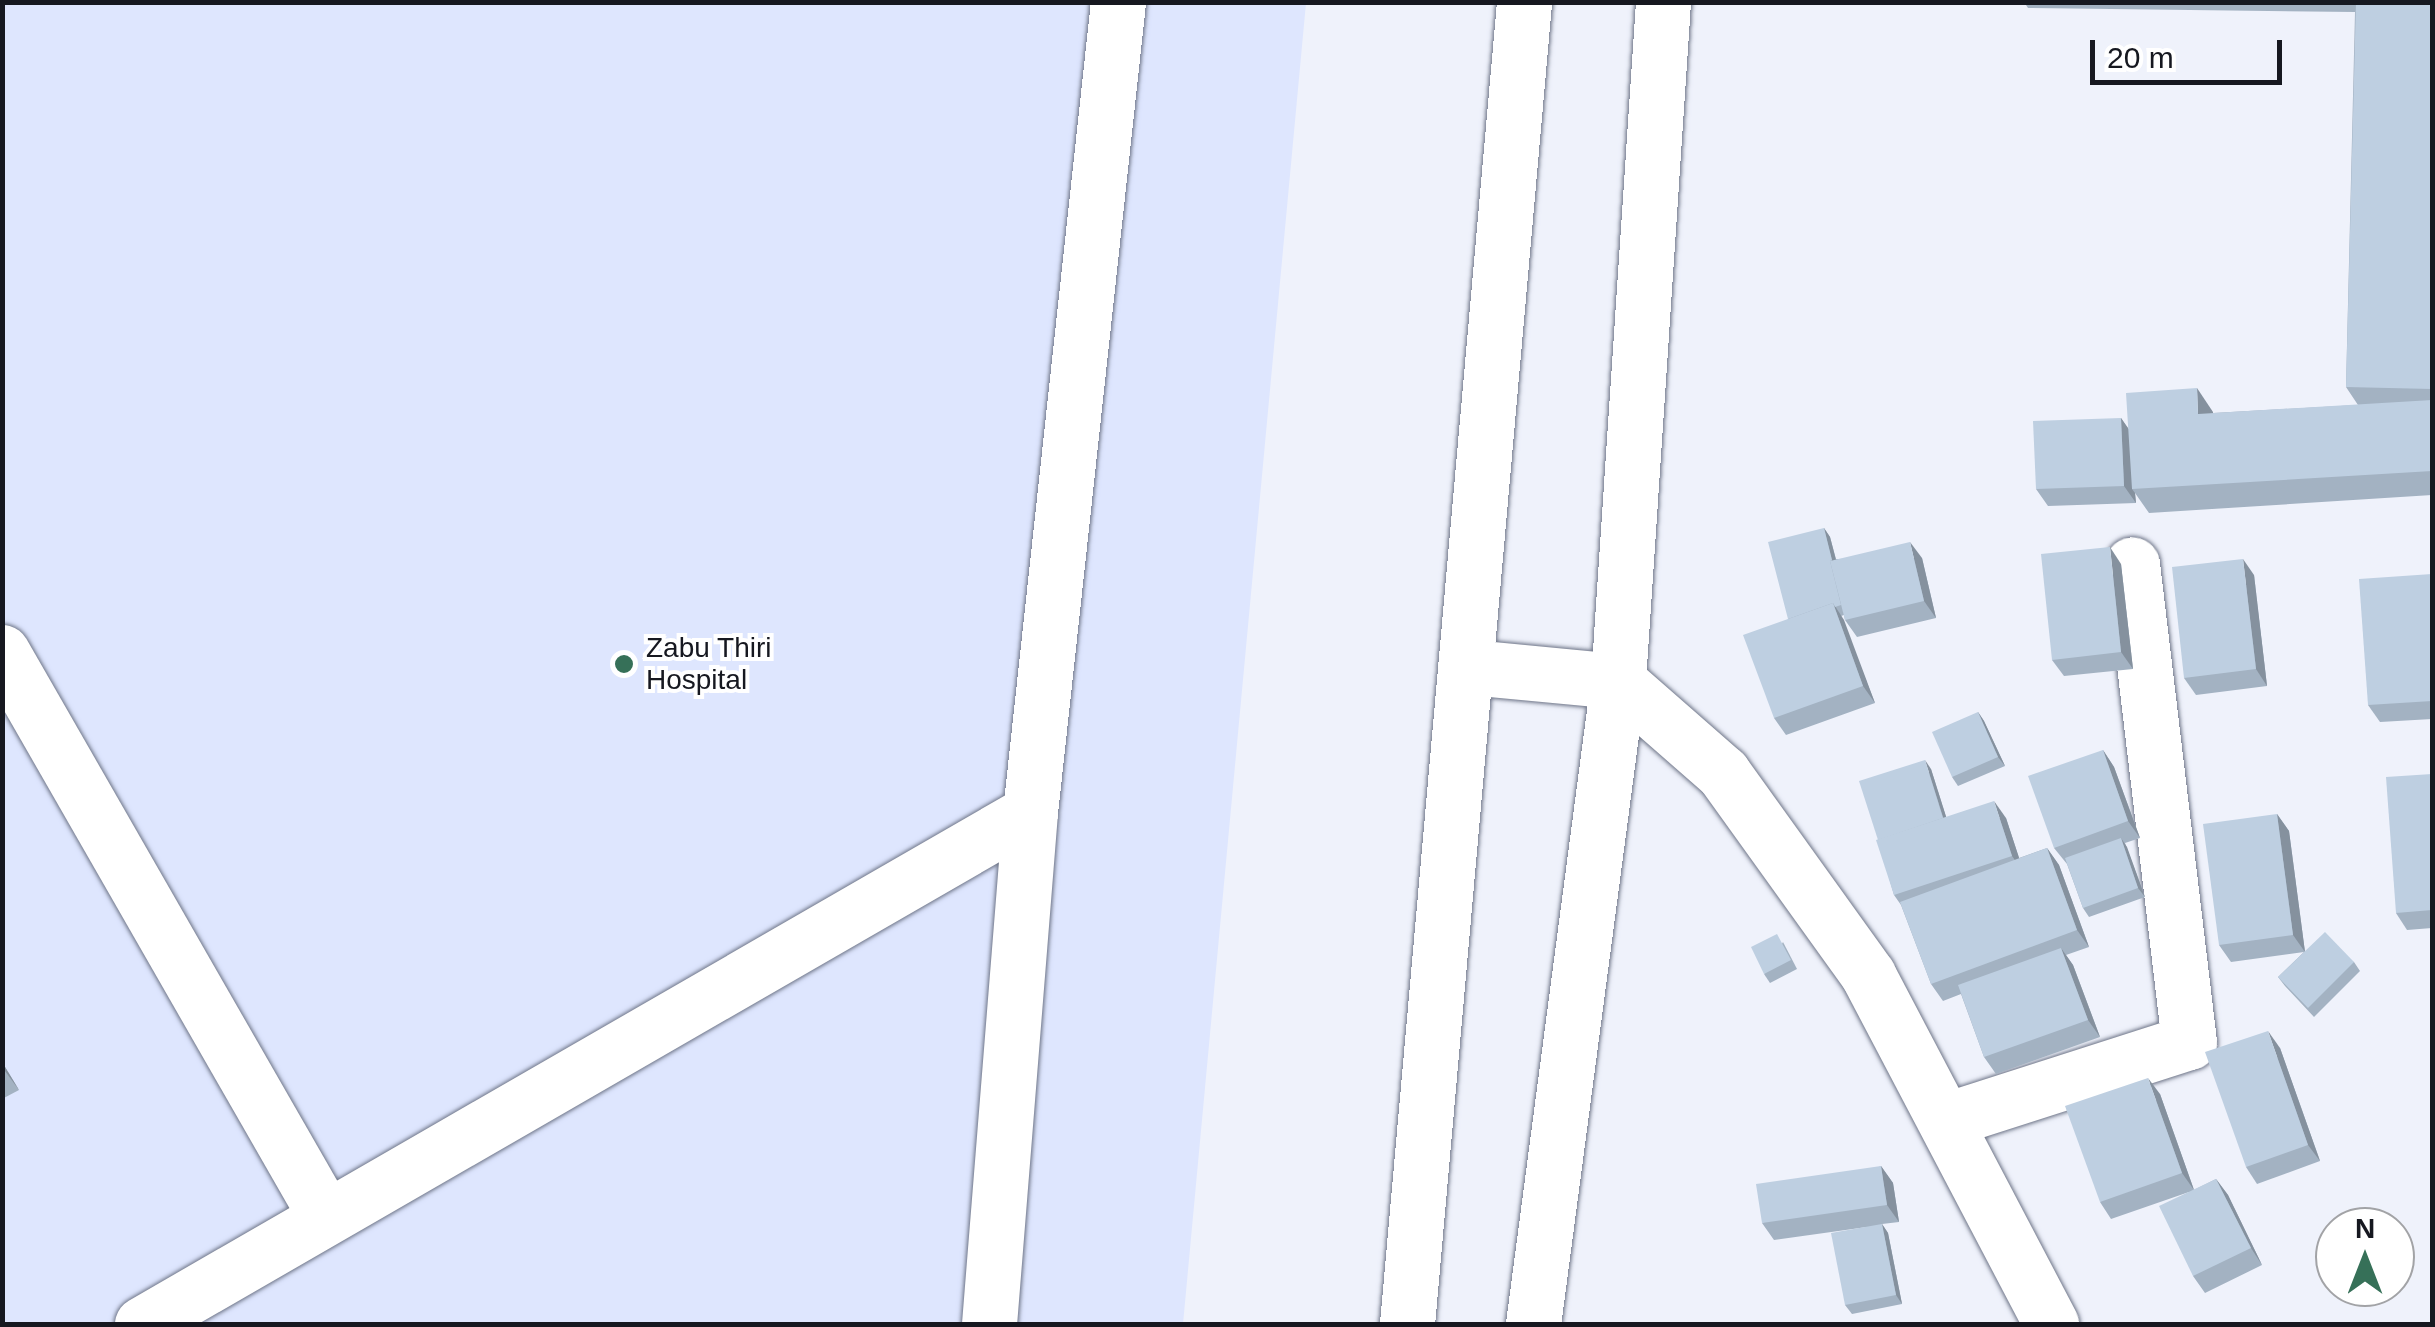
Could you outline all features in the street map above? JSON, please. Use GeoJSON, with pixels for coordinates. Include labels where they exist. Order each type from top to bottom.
{"type":"FeatureCollection","features":[{"type":"Feature","properties":{"kind":"street"},"geometry":{"type":"LineString","coordinates":[[989,1324],[1030,812],[1118,2]]}},
{"type":"Feature","properties":{"kind":"street"},"geometry":{"type":"LineString","coordinates":[[1407,1324],[1470,667],[1524,2]]}},
{"type":"Feature","properties":{"kind":"street"},"geometry":{"type":"LineString","coordinates":[[1533,1324],[1618,681],[1662,2]]}},
{"type":"Feature","properties":{"kind":"street"},"geometry":{"type":"LineString","coordinates":[[1946,1120],[2189,1042],[2132,564]]}},
{"type":"Feature","properties":{"kind":"street"},"geometry":{"type":"LineString","coordinates":[[2,652],[325,1215]]}},
{"type":"Feature","properties":{"kind":"street"},"geometry":{"type":"LineString","coordinates":[[1470,667],[1618,681],[1723,773],[1777,837],[1946,1120],[2051,1324]]}},
{"type":"Feature","properties":{"kind":"street"},"geometry":{"type":"LineString","coordinates":[[142,1324],[325,1215],[1030,812]]}},
{"type":"Feature","properties":{"kind":"shaded area","name":"Zabu Thiri Hospital"},"geometry":{"type":"Polygon","coordinates":[[[3,3],[1306,3],[1183,1324],[3,1324],[3,3]]]}},
{"type":"Feature","properties":{"kind":"building"},"geometry":{"type":"Polygon","coordinates":[[[2356,2],[2432,2],[2432,389],[2346,387],[2356,2]]]}},
{"type":"Feature","properties":{"kind":"building"},"geometry":{"type":"Polygon","coordinates":[[[2197,388],[2198,414],[2432,400],[2432,471],[2132,489],[2126,393],[2197,388]]]}},
{"type":"Feature","properties":{"kind":"building"},"geometry":{"type":"Polygon","coordinates":[[[2121,418],[2124,486],[2036,489],[2033,421],[2121,418]]]}},
{"type":"Feature","properties":{"kind":"building"},"geometry":{"type":"Polygon","coordinates":[[[1824,528],[1841,605],[1835,607],[1833,603],[1788,619],[1768,542],[1824,528]]]}},
{"type":"Feature","properties":{"kind":"building"},"geometry":{"type":"Polygon","coordinates":[[[1910,542],[1924,601],[1845,620],[1830,561],[1910,542]]]}},
{"type":"Feature","properties":{"kind":"building"},"geometry":{"type":"Polygon","coordinates":[[[2110,547],[2121,652],[2052,660],[2041,554],[2110,547]]]}},
{"type":"Feature","properties":{"kind":"building"},"geometry":{"type":"Polygon","coordinates":[[[2243,559],[2256,669],[2184,678],[2172,567],[2243,559]]]}},
{"type":"Feature","properties":{"kind":"building"},"geometry":{"type":"Polygon","coordinates":[[[2432,574],[2432,701],[2368,705],[2359,579],[2432,574]]]}},
{"type":"Feature","properties":{"kind":"building"},"geometry":{"type":"Polygon","coordinates":[[[1833,603],[1863,686],[1774,718],[1743,635],[1833,603]]]}},
{"type":"Feature","properties":{"kind":"building"},"geometry":{"type":"Polygon","coordinates":[[[1978,712],[1998,757],[1952,777],[1932,732],[1978,712]]]}},
{"type":"Feature","properties":{"kind":"building"},"geometry":{"type":"Polygon","coordinates":[[[2103,750],[2128,821],[2054,848],[2028,776],[2103,750]]]}},
{"type":"Feature","properties":{"kind":"building"},"geometry":{"type":"Polygon","coordinates":[[[1925,760],[1943,818],[1878,840],[1859,781],[1925,760]]]}},
{"type":"Feature","properties":{"kind":"building"},"geometry":{"type":"Polygon","coordinates":[[[2432,774],[2432,910],[2396,913],[2386,777],[2432,774]]]}},
{"type":"Feature","properties":{"kind":"building"},"geometry":{"type":"Polygon","coordinates":[[[1994,801],[2012,856],[1894,895],[1876,840],[1994,801]]]}},
{"type":"Feature","properties":{"kind":"building"},"geometry":{"type":"Polygon","coordinates":[[[2277,814],[2293,935],[2219,945],[2203,824],[2277,814]]]}},
{"type":"Feature","properties":{"kind":"building"},"geometry":{"type":"Polygon","coordinates":[[[2121,838],[2138,888],[2083,908],[2065,858],[2121,838]]]}},
{"type":"Feature","properties":{"kind":"building"},"geometry":{"type":"Polygon","coordinates":[[[2047,848],[2077,930],[1931,984],[1900,902],[2047,848]]]}},
{"type":"Feature","properties":{"kind":"building"},"geometry":{"type":"Polygon","coordinates":[[[2325,932],[2354,962],[2308,1008],[2278,977],[2325,932]]]}},
{"type":"Feature","properties":{"kind":"building"},"geometry":{"type":"Polygon","coordinates":[[[1777,934],[1791,960],[1764,974],[1751,947],[1777,934]]]}},
{"type":"Feature","properties":{"kind":"building"},"geometry":{"type":"Polygon","coordinates":[[[2061,948],[2088,1020],[1984,1057],[1958,985],[2061,948]]]}},
{"type":"Feature","properties":{"kind":"building"},"geometry":{"type":"Polygon","coordinates":[[[2268,1031],[2308,1145],[2246,1167],[2205,1052],[2268,1031]]]}},
{"type":"Feature","properties":{"kind":"building"},"geometry":{"type":"Polygon","coordinates":[[[2148,1078],[2182,1173],[2100,1202],[2065,1106],[2148,1078]]]}},
{"type":"Feature","properties":{"kind":"building"},"geometry":{"type":"Polygon","coordinates":[[[1881,1166],[1887,1205],[1762,1223],[1756,1184],[1881,1166]]]}},
{"type":"Feature","properties":{"kind":"building"},"geometry":{"type":"Polygon","coordinates":[[[2216,1179],[2251,1248],[2193,1276],[2159,1206],[2216,1179]]]}},
{"type":"Feature","properties":{"kind":"building"},"geometry":{"type":"Polygon","coordinates":[[[1882,1224],[1896,1295],[1845,1305],[1831,1233],[1882,1224]]]}},
{"type":"Feature","properties":{"kind":"place","name":"Zabu Thiri Hospital"},"geometry":{"type":"Point","coordinates":[624,664]}}]}
